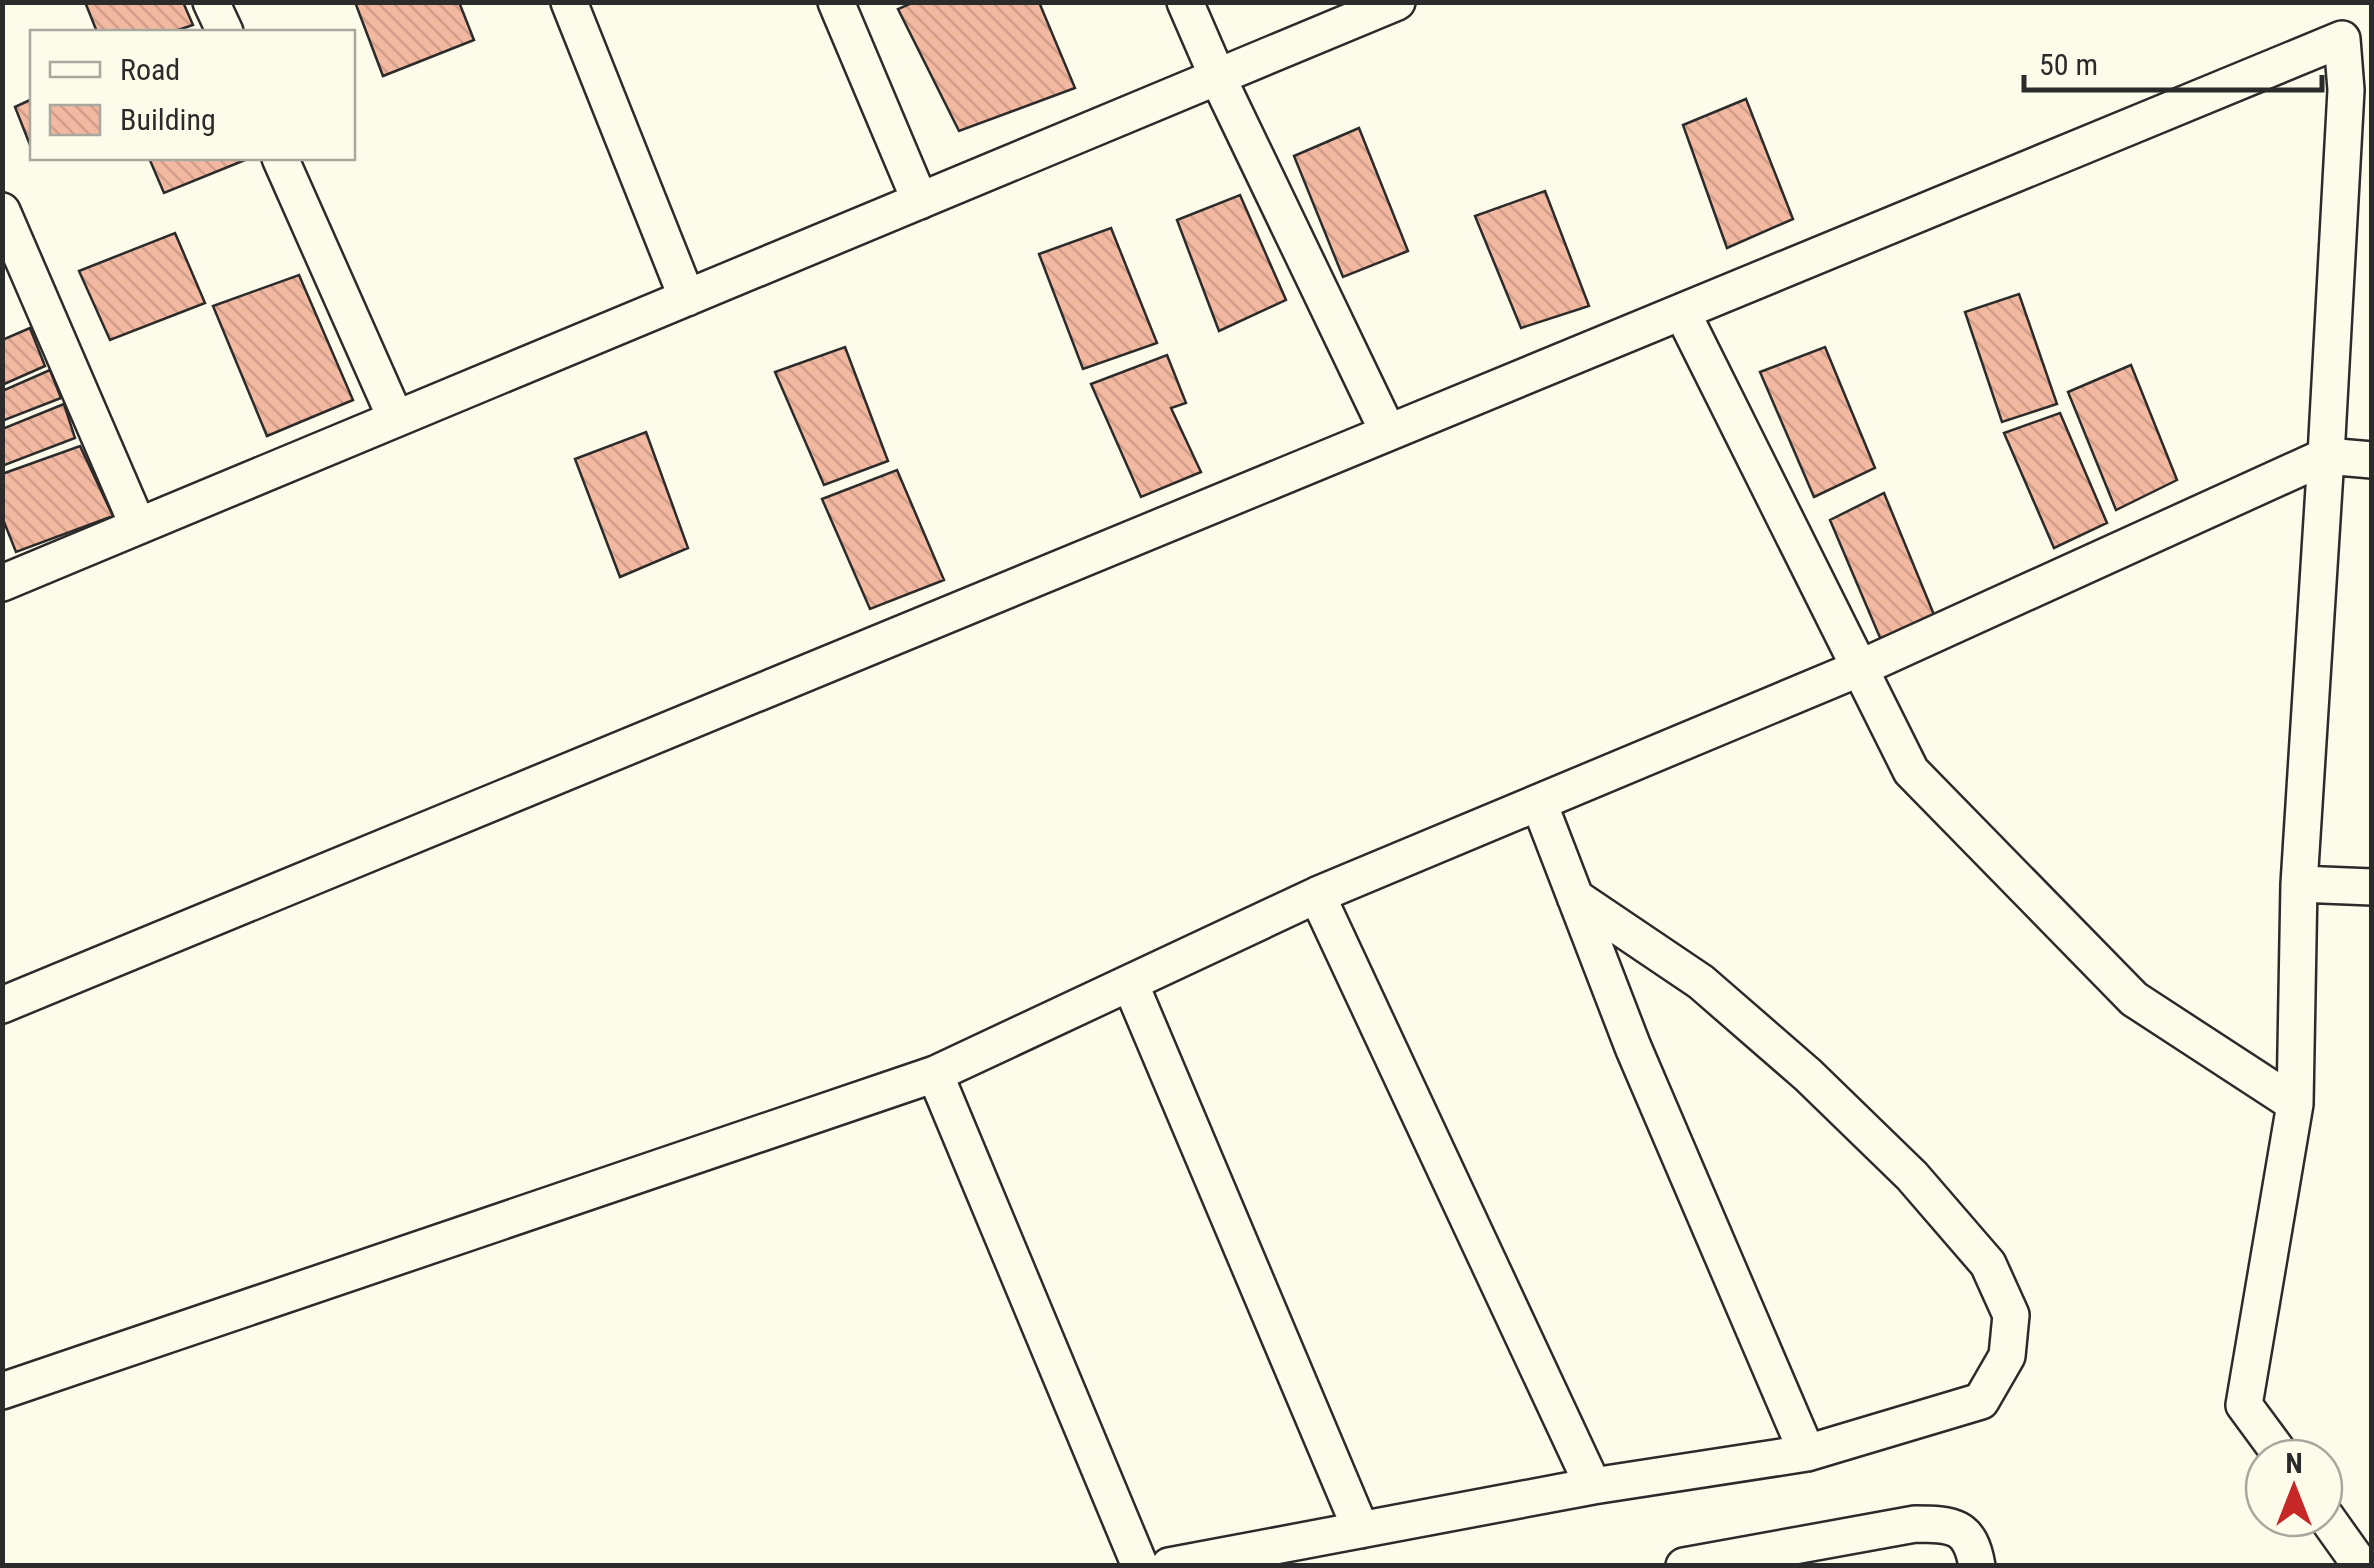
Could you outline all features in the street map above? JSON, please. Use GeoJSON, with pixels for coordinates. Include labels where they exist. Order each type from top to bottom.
{"type":"FeatureCollection","features":[{"type":"Feature","properties":{"kind":"street"},"geometry":{"type":"LineString","coordinates":[[211,2],[224,30]]}},
{"type":"Feature","properties":{"kind":"street"},"geometry":{"type":"LineString","coordinates":[[569,2],[687,298]]}},
{"type":"Feature","properties":{"kind":"street"},"geometry":{"type":"LineString","coordinates":[[836,2],[920,201]]}},
{"type":"Feature","properties":{"kind":"street"},"geometry":{"type":"LineString","coordinates":[[1185,2],[1388,432]]}},
{"type":"Feature","properties":{"kind":"street"},"geometry":{"type":"LineString","coordinates":[[2,582],[1397,2]]}},
{"type":"Feature","properties":{"kind":"street"},"geometry":{"type":"LineString","coordinates":[[2,1005],[2342,38],[2359,91],[2326,456],[2299,884],[2295,1104],[2244,1405],[2268,1438]]}},
{"type":"Feature","properties":{"kind":"street"},"geometry":{"type":"LineString","coordinates":[[281,160],[396,419]]}},
{"type":"Feature","properties":{"kind":"street"},"geometry":{"type":"LineString","coordinates":[[2,211],[138,526]]}},
{"type":"Feature","properties":{"kind":"street"},"geometry":{"type":"LineString","coordinates":[[1682,312],[1911,770],[2134,999],[2295,1104]]}},
{"type":"Feature","properties":{"kind":"street"},"geometry":{"type":"LineString","coordinates":[[2,1391],[935,1074],[1317,896],[1860,668],[2326,456],[2372,460]]}},
{"type":"Feature","properties":{"kind":"street"},"geometry":{"type":"LineString","coordinates":[[1538,803],[1634,1047],[1807,1453]]}},
{"type":"Feature","properties":{"kind":"street"},"geometry":{"type":"LineString","coordinates":[[2299,884],[2372,887]]}},
{"type":"Feature","properties":{"kind":"street"},"geometry":{"type":"LineString","coordinates":[[1317,896],[1593,1486]]}},
{"type":"Feature","properties":{"kind":"street"},"geometry":{"type":"LineString","coordinates":[[1169,1566],[1593,1486],[1807,1453],[1981,1400],[2006,1356],[2011,1315],[1988,1264],[1912,1176],[1808,1075],[1700,982],[1575,897]]}},
{"type":"Feature","properties":{"kind":"street"},"geometry":{"type":"LineString","coordinates":[[1130,983],[1360,1530]]}},
{"type":"Feature","properties":{"kind":"street"},"geometry":{"type":"LineString","coordinates":[[935,1074],[1140,1566]]}},
{"type":"Feature","properties":{"kind":"street"},"geometry":{"type":"LineString","coordinates":[[1684,1566],[1915,1524],[1950,1526],[1965,1534],[1974,1544],[1977,1566]]}},
{"type":"Feature","properties":{"kind":"street"},"geometry":{"type":"LineString","coordinates":[[2341,1538],[2361,1566]]}},
{"type":"Feature","properties":{"kind":"building"},"geometry":{"type":"Polygon","coordinates":[[[85,2],[183,2],[193,25],[178,30],[96,30],[85,2]]]}},
{"type":"Feature","properties":{"kind":"building"},"geometry":{"type":"Polygon","coordinates":[[[355,2],[459,2],[474,40],[383,76],[355,2]]]}},
{"type":"Feature","properties":{"kind":"building"},"geometry":{"type":"Polygon","coordinates":[[[914,2],[1039,2],[1075,88],[959,131],[898,9],[914,2]]]}},
{"type":"Feature","properties":{"kind":"building"},"geometry":{"type":"Polygon","coordinates":[[[1746,99],[1793,219],[1727,248],[1683,125],[1746,99]]]}},
{"type":"Feature","properties":{"kind":"building"},"geometry":{"type":"Polygon","coordinates":[[[30,100],[30,145],[15,107],[30,100]]]}},
{"type":"Feature","properties":{"kind":"building"},"geometry":{"type":"Polygon","coordinates":[[[1359,128],[1408,251],[1343,277],[1294,156],[1359,128]]]}},
{"type":"Feature","properties":{"kind":"building"},"geometry":{"type":"Polygon","coordinates":[[[150,160],[245,160],[164,193],[150,160]]]}},
{"type":"Feature","properties":{"kind":"building"},"geometry":{"type":"Polygon","coordinates":[[[1545,191],[1589,306],[1521,328],[1475,216],[1545,191]]]}},
{"type":"Feature","properties":{"kind":"building"},"geometry":{"type":"Polygon","coordinates":[[[1240,195],[1286,300],[1219,331],[1177,220],[1240,195]]]}},
{"type":"Feature","properties":{"kind":"building"},"geometry":{"type":"Polygon","coordinates":[[[1111,228],[1157,343],[1083,369],[1039,254],[1111,228]]]}},
{"type":"Feature","properties":{"kind":"building"},"geometry":{"type":"Polygon","coordinates":[[[175,233],[205,303],[110,340],[79,271],[175,233]]]}},
{"type":"Feature","properties":{"kind":"building"},"geometry":{"type":"Polygon","coordinates":[[[299,275],[353,400],[267,436],[213,306],[299,275]]]}},
{"type":"Feature","properties":{"kind":"building"},"geometry":{"type":"Polygon","coordinates":[[[2019,294],[2057,404],[2002,422],[1965,312],[2019,294]]]}},
{"type":"Feature","properties":{"kind":"building"},"geometry":{"type":"Polygon","coordinates":[[[30,328],[45,366],[2,385],[2,340],[30,328]]]}},
{"type":"Feature","properties":{"kind":"building"},"geometry":{"type":"Polygon","coordinates":[[[845,347],[888,461],[824,485],[775,372],[845,347]]]}},
{"type":"Feature","properties":{"kind":"building"},"geometry":{"type":"Polygon","coordinates":[[[1825,347],[1875,468],[1814,497],[1760,372],[1825,347]]]}},
{"type":"Feature","properties":{"kind":"building"},"geometry":{"type":"Polygon","coordinates":[[[1167,355],[1186,403],[1171,408],[1201,472],[1141,497],[1091,384],[1167,355]]]}},
{"type":"Feature","properties":{"kind":"building"},"geometry":{"type":"Polygon","coordinates":[[[2131,365],[2177,480],[2116,510],[2068,392],[2131,365]]]}},
{"type":"Feature","properties":{"kind":"building"},"geometry":{"type":"Polygon","coordinates":[[[50,370],[61,398],[2,421],[2,391],[50,370]]]}},
{"type":"Feature","properties":{"kind":"building"},"geometry":{"type":"Polygon","coordinates":[[[64,404],[75,438],[2,466],[2,429],[64,404]]]}},
{"type":"Feature","properties":{"kind":"building"},"geometry":{"type":"Polygon","coordinates":[[[2060,413],[2107,523],[2054,548],[2004,433],[2060,413]]]}},
{"type":"Feature","properties":{"kind":"building"},"geometry":{"type":"Polygon","coordinates":[[[646,432],[688,548],[620,577],[575,459],[646,432]]]}},
{"type":"Feature","properties":{"kind":"building"},"geometry":{"type":"Polygon","coordinates":[[[80,446],[113,516],[16,552],[2,517],[2,474],[80,446]]]}},
{"type":"Feature","properties":{"kind":"building"},"geometry":{"type":"Polygon","coordinates":[[[897,470],[944,580],[870,609],[822,499],[897,470]]]}},
{"type":"Feature","properties":{"kind":"building"},"geometry":{"type":"Polygon","coordinates":[[[1884,493],[1937,622],[1881,640],[1830,520],[1884,493]]]}}]}
